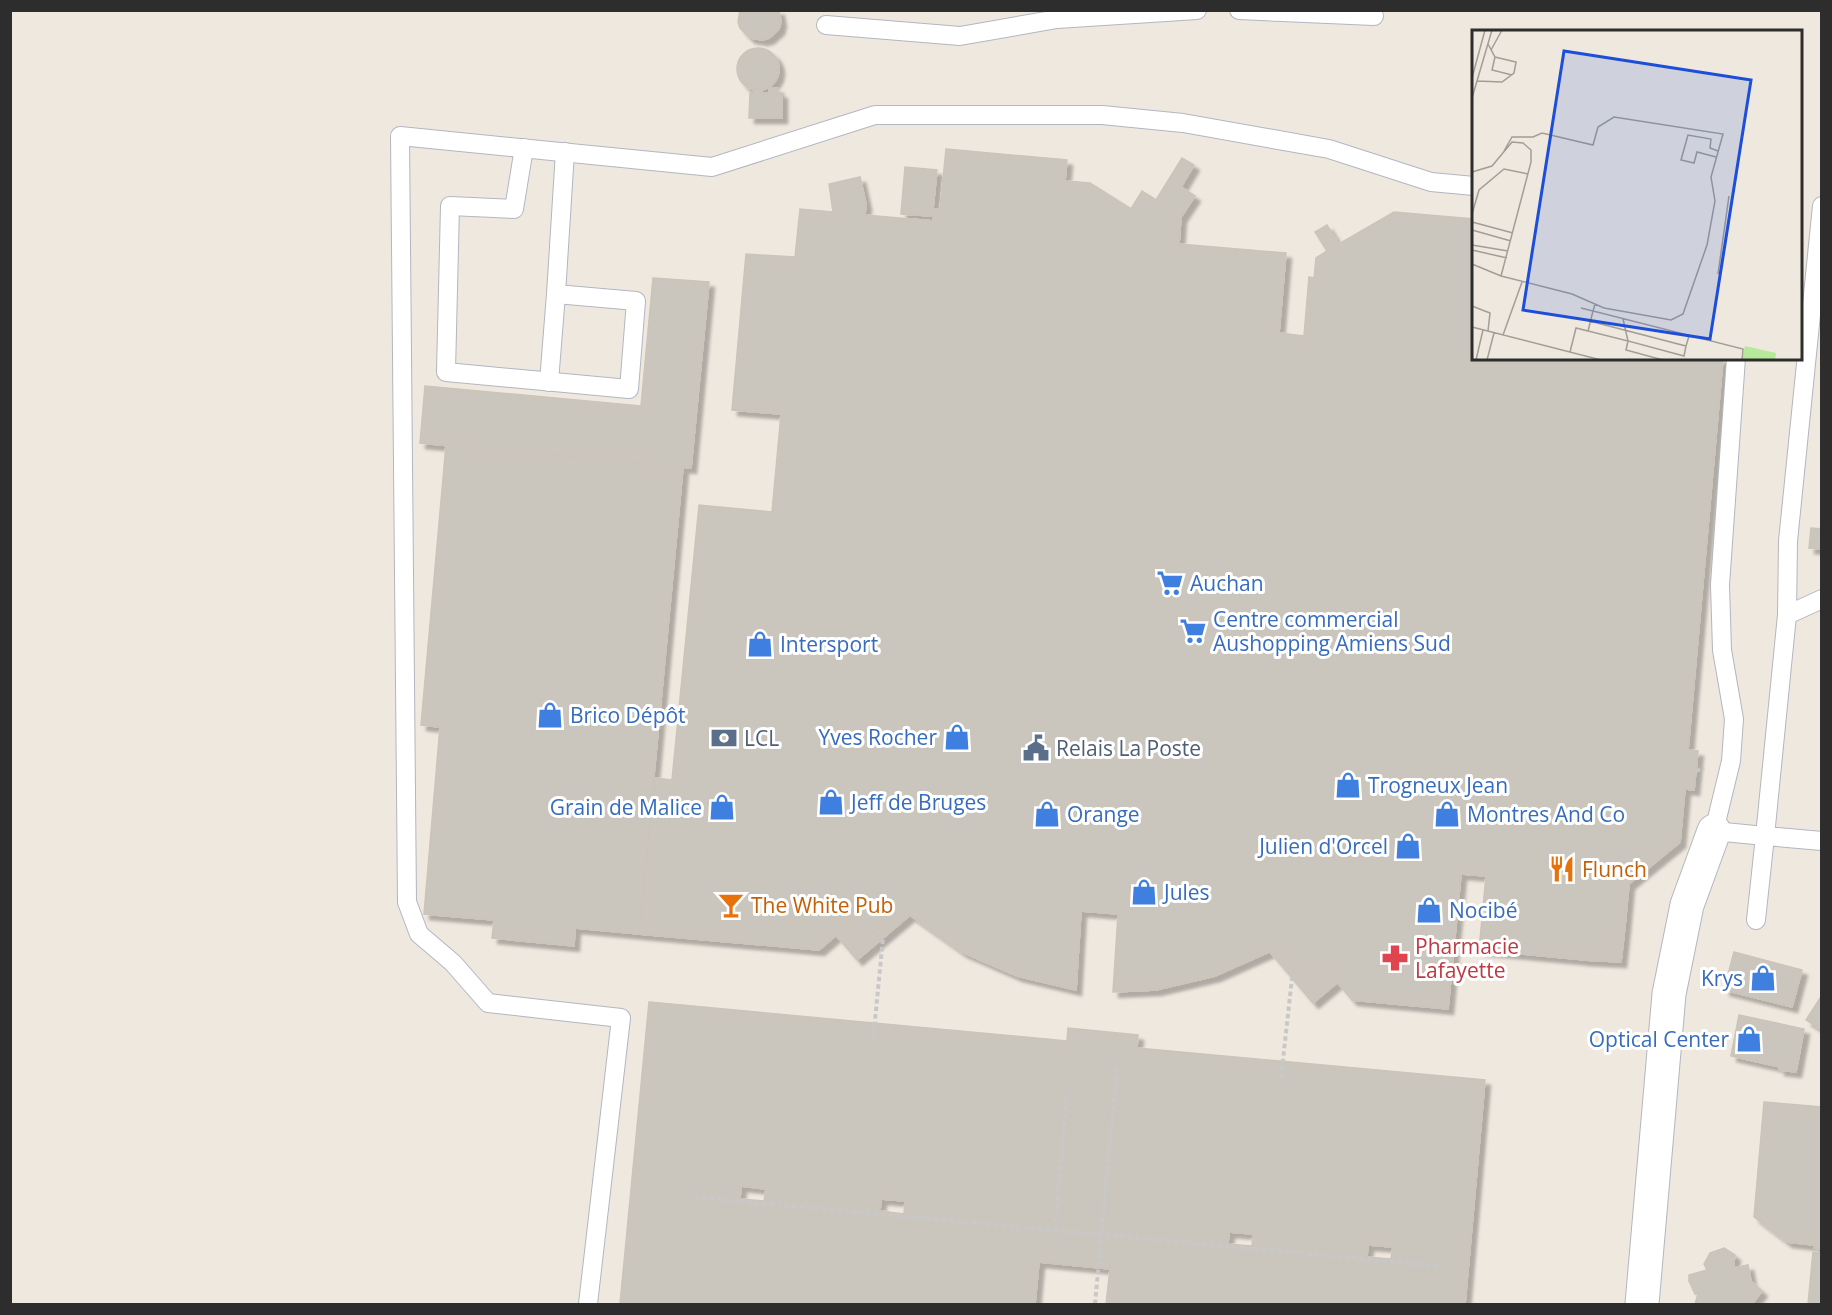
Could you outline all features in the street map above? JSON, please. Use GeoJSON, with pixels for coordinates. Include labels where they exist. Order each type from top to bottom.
{"type":"FeatureCollection","features":[{"type":"Feature","properties":{"kind":"street"},"geometry":{"type":"LineString","coordinates":[[1642,1305],[1669,994],[1687,905],[1714,831]]}},
{"type":"Feature","properties":{"kind":"lane"},"geometry":{"type":"LineString","coordinates":[[826,26],[960,36],[1057,19],[1197,10]]}},
{"type":"Feature","properties":{"kind":"lane"},"geometry":{"type":"LineString","coordinates":[[1239,10],[1374,16]]}},
{"type":"Feature","properties":{"kind":"lane"},"geometry":{"type":"LineString","coordinates":[[588,1305],[621,1018],[488,1003],[453,963],[419,934],[407,902],[400,135],[712,167],[875,115],[1102,115],[1183,123],[1329,149],[1431,182],[1472,186]]}},
{"type":"Feature","properties":{"kind":"lane"},"geometry":{"type":"LineString","coordinates":[[524,148],[514,209],[450,206],[446,372],[629,389],[636,301],[556,294]]}},
{"type":"Feature","properties":{"kind":"lane"},"geometry":{"type":"LineString","coordinates":[[549,382],[565,152]]}},
{"type":"Feature","properties":{"kind":"lane"},"geometry":{"type":"LineString","coordinates":[[1756,920],[1787,615],[1788,541],[1821,206]]}},
{"type":"Feature","properties":{"kind":"lane"},"geometry":{"type":"LineString","coordinates":[[1736,360],[1720,585],[1722,651],[1734,718],[1731,762],[1714,831],[1821,841]]}},
{"type":"Feature","properties":{"kind":"lane"},"geometry":{"type":"LineString","coordinates":[[1787,615],[1821,599]]}},
{"type":"Feature","properties":{"kind":"path"},"geometry":{"type":"LineString","coordinates":[[873,1041],[883,938]]}},
{"type":"Feature","properties":{"kind":"path"},"geometry":{"type":"LineString","coordinates":[[1281,1078],[1292,978]]}},
{"type":"Feature","properties":{"kind":"path"},"geometry":{"type":"LineString","coordinates":[[1095,1305],[1117,1066]]}},
{"type":"Feature","properties":{"kind":"path"},"geometry":{"type":"LineString","coordinates":[[1054,1230],[1066,1094]]}},
{"type":"Feature","properties":{"kind":"path"},"geometry":{"type":"LineString","coordinates":[[695,1197],[1439,1266]]}},
{"type":"Feature","properties":{"kind":"building"},"geometry":{"type":"Polygon","coordinates":[[[740,10],[779,10],[781,22],[779,29],[763,40],[750,38],[740,28],[738,22],[740,10]]]}},
{"type":"Feature","properties":{"kind":"building"},"geometry":{"type":"Polygon","coordinates":[[[758,48],[766,49],[773,54],[778,61],[778,77],[773,84],[766,89],[758,90],[750,89],[743,84],[738,77],[737,69],[738,61],[743,54],[750,49],[758,48]]]}},
{"type":"Feature","properties":{"kind":"building"},"geometry":{"type":"Polygon","coordinates":[[[769,88],[778,88],[778,93],[782,93],[782,118],[749,118],[750,93],[754,93],[754,89],[762,90],[762,93],[769,93],[769,88]]]}},
{"type":"Feature","properties":{"kind":"building","name":"Centre commercial Aushopping Amiens Sud"},"geometry":{"type":"Polygon","coordinates":[[[946,149],[1067,160],[1065,181],[1090,183],[1131,209],[1142,191],[1156,200],[1182,158],[1194,165],[1181,187],[1195,196],[1181,217],[1179,244],[1286,253],[1279,333],[1304,336],[1309,277],[1314,278],[1316,258],[1327,251],[1315,232],[1327,225],[1339,244],[1394,212],[1472,219],[1472,360],[1723,360],[1688,750],[1698,751],[1694,790],[1685,789],[1680,842],[1629,884],[1625,926],[1585,960],[1479,950],[1486,876],[1461,874],[1448,1009],[1352,1000],[1328,971],[1312,984],[1280,947],[1215,976],[1156,990],[1113,992],[1118,914],[1081,911],[1076,990],[1017,976],[962,952],[901,909],[861,942],[847,926],[819,950],[639,934],[655,778],[672,780],[699,505],[772,512],[781,414],[732,410],[746,254],[795,257],[800,209],[833,212],[829,184],[860,177],[866,204],[865,215],[933,221],[933,216],[901,214],[905,167],[937,170],[933,209],[940,209],[946,149]]]}},
{"type":"Feature","properties":{"kind":"building"},"geometry":{"type":"Polygon","coordinates":[[[653,278],[709,282],[691,468],[420,443],[425,386],[641,406],[653,278]]]}},
{"type":"Feature","properties":{"kind":"building"},"geometry":{"type":"Polygon","coordinates":[[[446,445],[683,467],[639,934],[575,928],[574,946],[492,938],[494,920],[424,914],[440,727],[421,725],[446,445]]]}},
{"type":"Feature","properties":{"kind":"building"},"geometry":{"type":"Polygon","coordinates":[[[1811,528],[1822,529],[1822,549],[1809,548],[1811,528]]]}},
{"type":"Feature","properties":{"kind":"building"},"geometry":{"type":"Polygon","coordinates":[[[901,909],[909,916],[857,960],[836,935],[847,926],[861,942],[901,909]]]}},
{"type":"Feature","properties":{"kind":"building"},"geometry":{"type":"Polygon","coordinates":[[[1625,926],[1621,962],[1585,960],[1625,926]]]}},
{"type":"Feature","properties":{"kind":"building"},"geometry":{"type":"Polygon","coordinates":[[[1280,947],[1312,984],[1328,971],[1337,983],[1313,1003],[1270,952],[1280,947]]]}},
{"type":"Feature","properties":{"kind":"building"},"geometry":{"type":"Polygon","coordinates":[[[1734,952],[1802,970],[1792,1007],[1724,990],[1734,952]]]}},
{"type":"Feature","properties":{"kind":"building"},"geometry":{"type":"Polygon","coordinates":[[[1822,995],[1822,1030],[1806,1020],[1822,995]]]}},
{"type":"Feature","properties":{"kind":"building"},"geometry":{"type":"Polygon","coordinates":[[[649,1002],[1067,1041],[1068,1028],[1138,1035],[1137,1048],[1485,1080],[1465,1304],[1106,1304],[1110,1269],[1039,1262],[1035,1304],[620,1304],[649,1002]],[[741,1186],[740,1199],[764,1201],[766,1189],[741,1186]],[[881,1199],[880,1211],[904,1214],[905,1201],[881,1199]],[[1229,1232],[1228,1244],[1252,1246],[1253,1234],[1229,1232]],[[1368,1245],[1367,1257],[1391,1259],[1393,1247],[1368,1245]]]}},
{"type":"Feature","properties":{"kind":"building"},"geometry":{"type":"Polygon","coordinates":[[[1739,1015],[1804,1029],[1796,1072],[1779,1070],[1780,1067],[1731,1056],[1739,1015]]]}},
{"type":"Feature","properties":{"kind":"building"},"geometry":{"type":"Polygon","coordinates":[[[1764,1102],[1822,1107],[1822,1249],[1814,1248],[1814,1245],[1787,1242],[1754,1217],[1764,1102]]]}},
{"type":"Feature","properties":{"kind":"building"},"geometry":{"type":"Polygon","coordinates":[[[1724,1248],[1735,1255],[1733,1268],[1748,1265],[1751,1281],[1762,1291],[1752,1304],[1695,1304],[1698,1294],[1695,1294],[1689,1281],[1689,1275],[1707,1270],[1704,1264],[1710,1253],[1724,1248]]]}},
{"type":"Feature","properties":{"kind":"building"},"geometry":{"type":"Polygon","coordinates":[[[1813,1252],[1822,1253],[1822,1304],[1808,1304],[1813,1252]]]}},
{"type":"Feature","properties":{"kind":"place","name":"Auchan"},"geometry":{"type":"Point","coordinates":[1170,583]}},
{"type":"Feature","properties":{"kind":"place","name":"Centre commercial Aushopping Amiens Sud"},"geometry":{"type":"Point","coordinates":[1193,631]}},
{"type":"Feature","properties":{"kind":"place","name":"Intersport"},"geometry":{"type":"Point","coordinates":[760,644]}},
{"type":"Feature","properties":{"kind":"place","name":"Brico Dépôt"},"geometry":{"type":"Point","coordinates":[550,715]}},
{"type":"Feature","properties":{"kind":"place","name":"Yves Rocher"},"geometry":{"type":"Point","coordinates":[957,737]}},
{"type":"Feature","properties":{"kind":"place","name":"LCL"},"geometry":{"type":"Point","coordinates":[724,738]}},
{"type":"Feature","properties":{"kind":"place","name":"Relais La Poste"},"geometry":{"type":"Point","coordinates":[1036,748]}},
{"type":"Feature","properties":{"kind":"place","name":"Trogneux Jean"},"geometry":{"type":"Point","coordinates":[1348,785]}},
{"type":"Feature","properties":{"kind":"place","name":"Jeff de Bruges"},"geometry":{"type":"Point","coordinates":[831,802]}},
{"type":"Feature","properties":{"kind":"place","name":"Grain de Malice"},"geometry":{"type":"Point","coordinates":[722,807]}},
{"type":"Feature","properties":{"kind":"place","name":"Orange"},"geometry":{"type":"Point","coordinates":[1047,814]}},
{"type":"Feature","properties":{"kind":"place","name":"Montres And Co"},"geometry":{"type":"Point","coordinates":[1447,814]}},
{"type":"Feature","properties":{"kind":"place","name":"Julien d'Orcel"},"geometry":{"type":"Point","coordinates":[1408,846]}},
{"type":"Feature","properties":{"kind":"place","name":"Flunch"},"geometry":{"type":"Point","coordinates":[1562,869]}},
{"type":"Feature","properties":{"kind":"place","name":"Jules"},"geometry":{"type":"Point","coordinates":[1144,892]}},
{"type":"Feature","properties":{"kind":"place","name":"The White Pub"},"geometry":{"type":"Point","coordinates":[731,905]}},
{"type":"Feature","properties":{"kind":"place","name":"Nocibé"},"geometry":{"type":"Point","coordinates":[1429,910]}},
{"type":"Feature","properties":{"kind":"place","name":"Pharmacie Lafayette"},"geometry":{"type":"Point","coordinates":[1395,958]}},
{"type":"Feature","properties":{"kind":"place","name":"Krys"},"geometry":{"type":"Point","coordinates":[1763,978]}},
{"type":"Feature","properties":{"kind":"place","name":"Optical Center"},"geometry":{"type":"Point","coordinates":[1749,1039]}}]}
